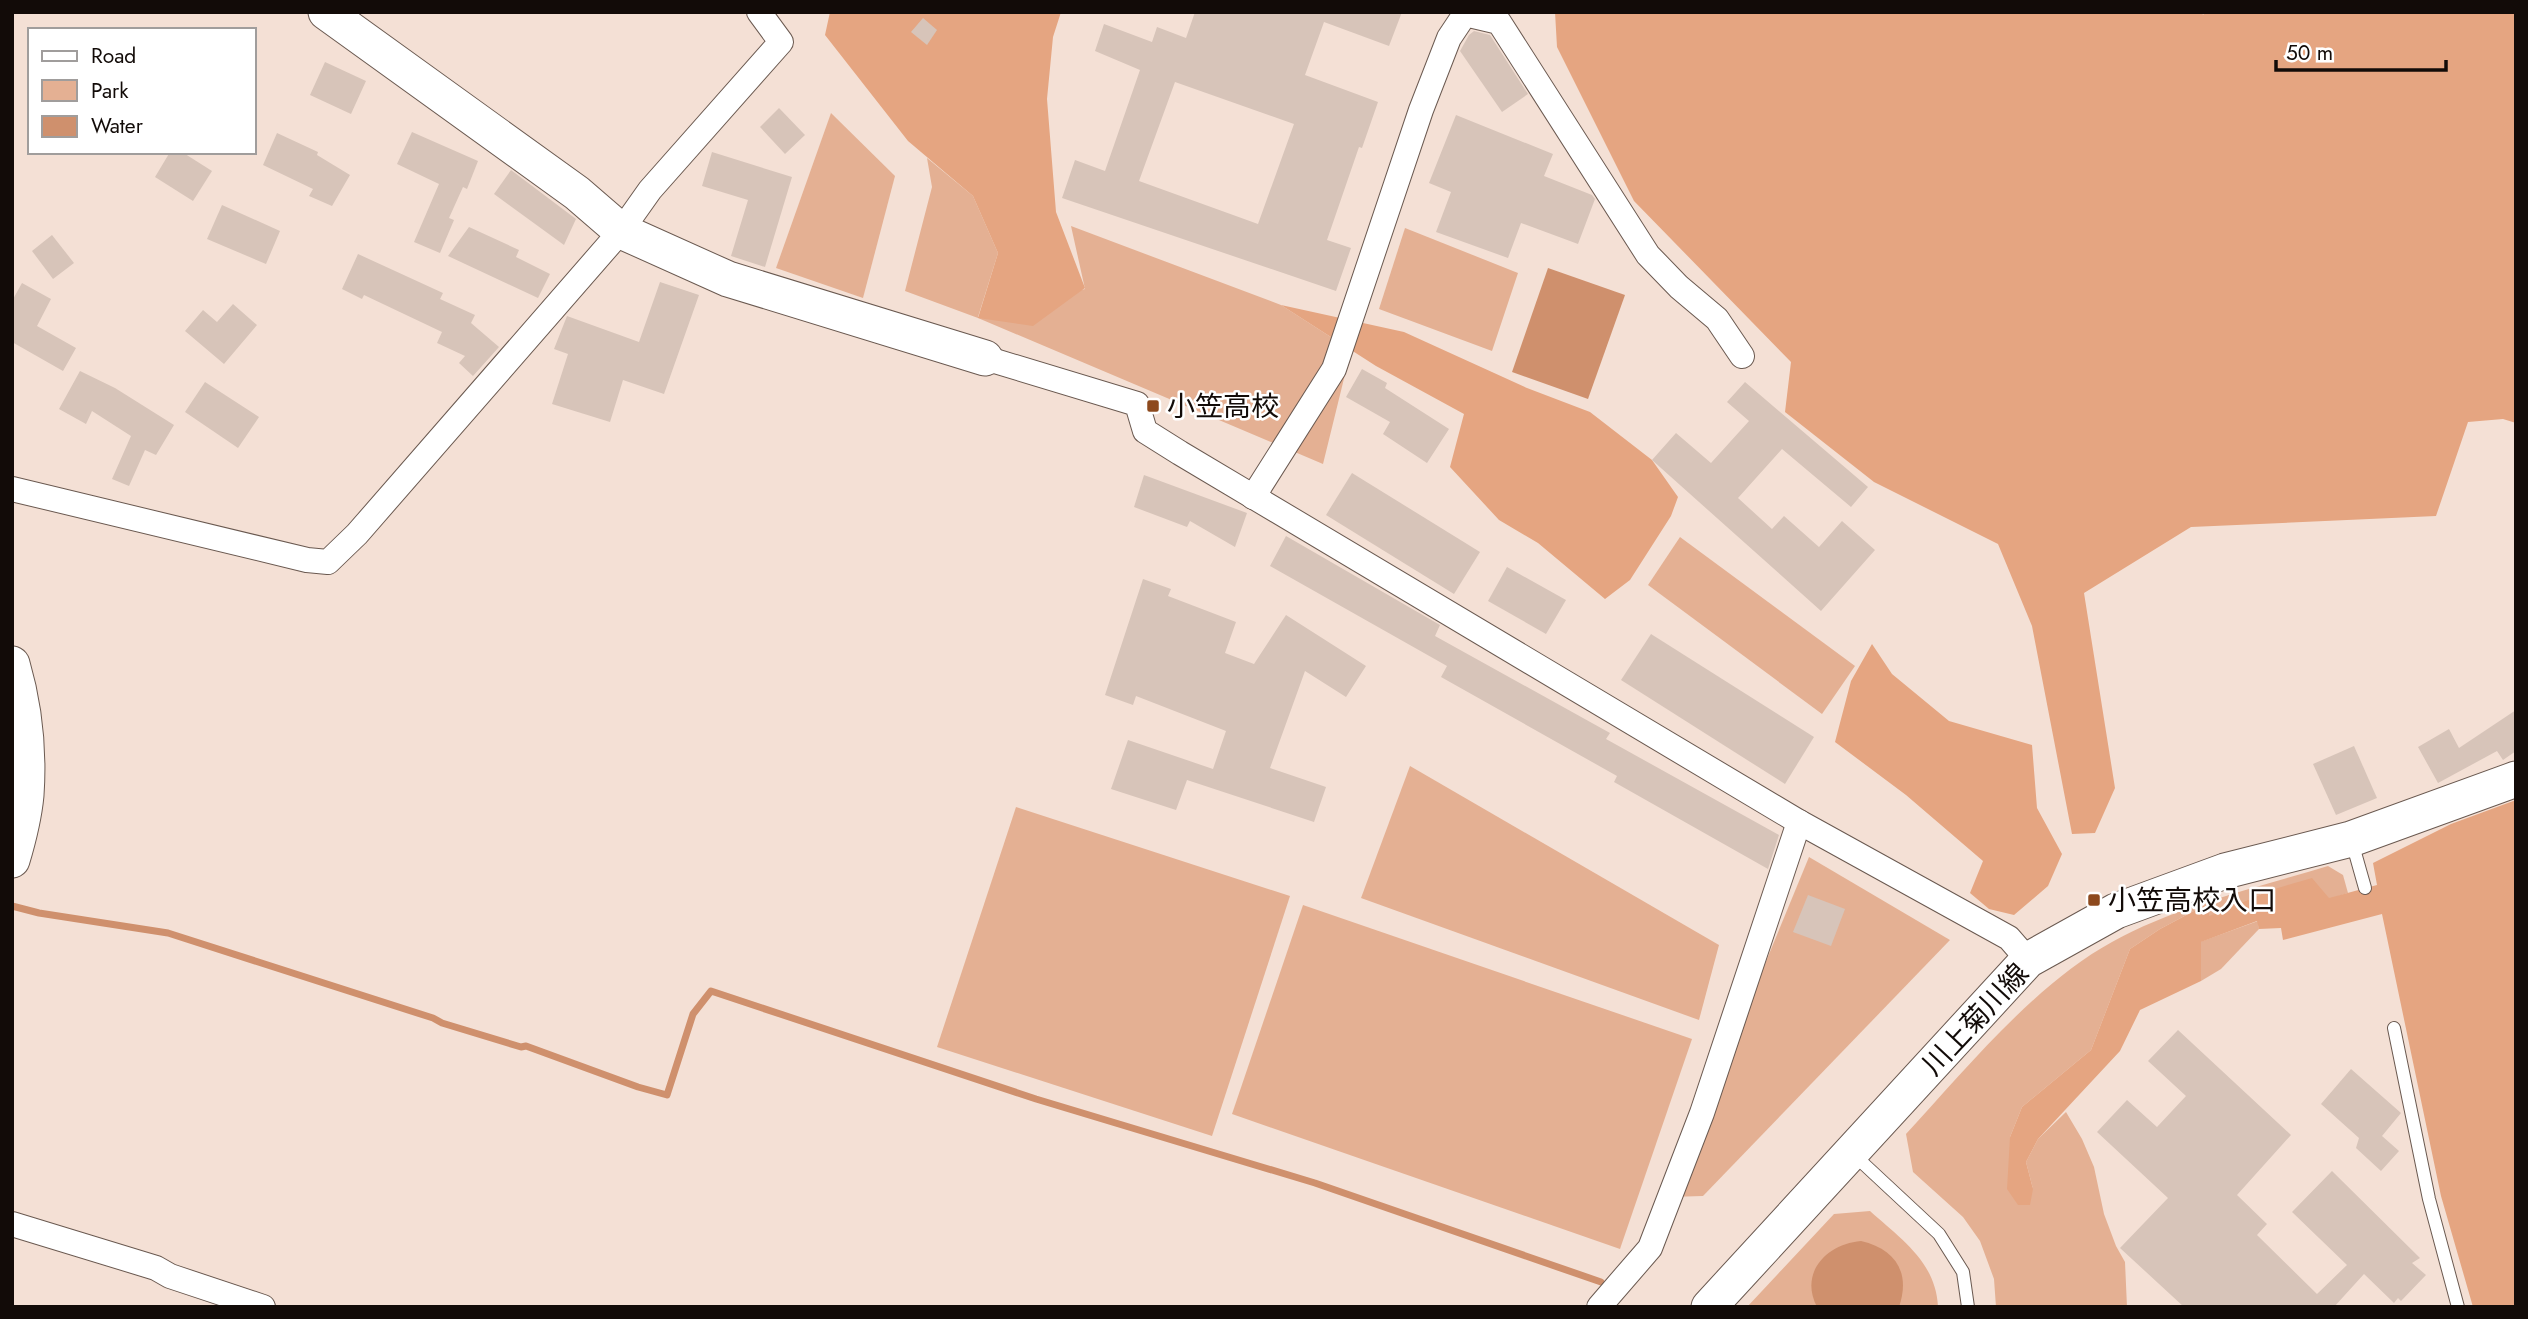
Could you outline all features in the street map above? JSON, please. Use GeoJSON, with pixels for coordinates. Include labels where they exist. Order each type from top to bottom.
{"type":"FeatureCollection","features":[{"type":"Feature","properties":{"kind":"main road"},"geometry":{"type":"LineString","coordinates":[[327,12],[577,193],[621,231],[728,279],[985,358]]}},
{"type":"Feature","properties":{"kind":"main road"},"geometry":{"type":"LineString","coordinates":[[12,664],[20,689],[26,796],[12,860]]}},
{"type":"Feature","properties":{"kind":"main road","name":"川上菊川線"},"geometry":{"type":"LineString","coordinates":[[1709,1307],[2028,960],[2128,907],[2225,871],[2351,839],[2516,779]]}},
{"type":"Feature","properties":{"kind":"street"},"geometry":{"type":"LineString","coordinates":[[12,489],[307,560],[328,562],[357,534],[621,231],[650,190],[780,42],[759,12]]}},
{"type":"Feature","properties":{"kind":"street"},"geometry":{"type":"LineString","coordinates":[[1254,497],[1334,369],[1421,110],[1449,38],[1465,14],[1499,22],[1648,255],[1679,287],[1717,319],[1742,356]]}},
{"type":"Feature","properties":{"kind":"street"},"geometry":{"type":"LineString","coordinates":[[985,358],[1138,404],[1145,430],[1799,822],[2009,938],[2028,960]]}},
{"type":"Feature","properties":{"kind":"street"},"geometry":{"type":"LineString","coordinates":[[1600,1307],[1650,1248],[1702,1113],[1799,822]]}},
{"type":"Feature","properties":{"kind":"street"},"geometry":{"type":"LineString","coordinates":[[12,1224],[156,1268],[170,1276],[263,1307]]}},
{"type":"Feature","properties":{"kind":"lane"},"geometry":{"type":"LineString","coordinates":[[2351,839],[2365,888]]}},
{"type":"Feature","properties":{"kind":"lane"},"geometry":{"type":"LineString","coordinates":[[2395,1028],[2429,1199],[2458,1307]]}},
{"type":"Feature","properties":{"kind":"lane"},"geometry":{"type":"LineString","coordinates":[[1852,1153],[1939,1234],[1963,1272],[1968,1307]]}},
{"type":"Feature","properties":{"kind":"green space"},"geometry":{"type":"Polygon","coordinates":[[[831,113],[895,176],[863,298],[776,268],[831,113]]]}},
{"type":"Feature","properties":{"kind":"green space"},"geometry":{"type":"Polygon","coordinates":[[[927,158],[973,196],[998,253],[978,317],[1085,289],[1071,226],[1281,305],[1351,350],[1323,464],[978,318],[905,291],[932,187],[927,158]]]}},
{"type":"Feature","properties":{"kind":"green space"},"geometry":{"type":"Polygon","coordinates":[[[1405,228],[1518,273],[1492,351],[1379,309],[1405,228]]]}},
{"type":"Feature","properties":{"kind":"green space"},"geometry":{"type":"Polygon","coordinates":[[[1680,537],[1855,666],[1822,714],[1648,585],[1680,537]]]}},
{"type":"Feature","properties":{"kind":"green space"},"geometry":{"type":"Polygon","coordinates":[[[1410,766],[1719,945],[1699,1020],[1361,898],[1410,766]]]}},
{"type":"Feature","properties":{"kind":"green space"},"geometry":{"type":"Polygon","coordinates":[[[1016,807],[1290,896],[1212,1136],[937,1047],[1016,807]]]}},
{"type":"Feature","properties":{"kind":"green space"},"geometry":{"type":"Polygon","coordinates":[[[1809,857],[1950,940],[1703,1196],[1669,1197],[1809,857]]]}},
{"type":"Feature","properties":{"kind":"green space"},"geometry":{"type":"Polygon","coordinates":[[[2328,866],[2343,875],[2348,893],[2329,899],[2271,890],[2208,917],[2209,903],[2160,929],[2130,949],[2091,1050],[2022,1107],[2010,1137],[2033,1189],[2026,1162],[2038,1139],[2066,1112],[2094,1167],[2104,1214],[2125,1262],[2127,1307],[1996,1307],[1994,1279],[1980,1241],[1963,1217],[1913,1172],[1906,1134],[2029,1004],[2084,960],[2112,942],[2191,907],[2328,866]]]}},
{"type":"Feature","properties":{"kind":"green space"},"geometry":{"type":"Polygon","coordinates":[[[1303,905],[1692,1039],[1620,1249],[1232,1114],[1303,905]]]}},
{"type":"Feature","properties":{"kind":"green space"},"geometry":{"type":"Polygon","coordinates":[[[2258,921],[2259,929],[2221,969],[2201,981],[2200,942],[2258,921]]]}},
{"type":"Feature","properties":{"kind":"green space"},"geometry":{"type":"Polygon","coordinates":[[[1870,1211],[1905,1242],[1924,1264],[1936,1291],[1938,1307],[1747,1307],[1834,1214],[1870,1211]]]}},
{"type":"Feature","properties":{"kind":"shaded area"},"geometry":{"type":"Polygon","coordinates":[[[830,12],[1061,12],[1053,37],[1047,99],[1056,212],[1085,288],[1033,326],[978,318],[998,253],[973,196],[908,141],[825,35],[830,12]]]}},
{"type":"Feature","properties":{"kind":"shaded area"},"geometry":{"type":"Polygon","coordinates":[[[1555,12],[2202,12],[2203,15],[2205,12],[2516,12],[2516,423],[2503,419],[2468,422],[2436,516],[2191,527],[2084,593],[2115,788],[2095,833],[2072,834],[2032,626],[1998,544],[1874,482],[1785,412],[1791,362],[1634,201],[1557,47],[1555,12]]]}},
{"type":"Feature","properties":{"kind":"shaded area"},"geometry":{"type":"Polygon","coordinates":[[[1281,305],[1404,332],[1527,388],[1590,412],[1652,460],[1678,497],[1671,516],[1630,580],[1605,599],[1538,543],[1499,520],[1450,467],[1464,414],[1376,366],[1281,305]]]}},
{"type":"Feature","properties":{"kind":"shaded area"},"geometry":{"type":"Polygon","coordinates":[[[1872,644],[1892,674],[1949,721],[2032,745],[2037,808],[2062,854],[2048,886],[2014,915],[1989,909],[1970,893],[1983,861],[1906,795],[1835,742],[1851,681],[1872,644]]]}},
{"type":"Feature","properties":{"kind":"shaded area"},"geometry":{"type":"Polygon","coordinates":[[[2516,800],[2516,1307],[2473,1307],[2441,1196],[2382,914],[2283,940],[2281,928],[2259,929],[2257,921],[2201,942],[2201,981],[2140,1010],[2120,1051],[2038,1139],[2026,1162],[2033,1189],[2030,1205],[2018,1205],[2007,1189],[2010,1137],[2022,1107],[2091,1050],[2130,949],[2160,929],[2209,903],[2209,916],[2271,890],[2312,878],[2329,898],[2377,885],[2373,863],[2451,824],[2516,800]]]}},
{"type":"Feature","properties":{"kind":"water"},"geometry":{"type":"Polygon","coordinates":[[[1548,268],[1625,295],[1588,399],[1512,372],[1548,268]]]}},
{"type":"Feature","properties":{"kind":"water"},"geometry":{"type":"Polygon","coordinates":[[[1861,1241],[1883,1250],[1897,1264],[1903,1283],[1899,1307],[1817,1307],[1812,1294],[1812,1282],[1819,1262],[1837,1248],[1861,1241]]]}},
{"type":"Feature","properties":{"kind":"building"},"geometry":{"type":"Polygon","coordinates":[[[1195,12],[1402,12],[1389,46],[1324,22],[1305,75],[1378,102],[1362,148],[1359,147],[1327,240],[1351,248],[1336,291],[1062,198],[1075,160],[1105,171],[1140,70],[1095,51],[1104,24],[1152,42],[1157,27],[1186,38],[1195,12]],[[1175,82],[1139,181],[1258,224],[1294,124],[1175,82]]]}},
{"type":"Feature","properties":{"kind":"building"},"geometry":{"type":"Polygon","coordinates":[[[923,18],[937,30],[927,45],[911,32],[923,18]]]}},
{"type":"Feature","properties":{"kind":"building"},"geometry":{"type":"Polygon","coordinates":[[[1474,31],[1490,35],[1528,94],[1502,112],[1460,51],[1474,31]]]}},
{"type":"Feature","properties":{"kind":"building"},"geometry":{"type":"Polygon","coordinates":[[[325,62],[366,81],[351,114],[310,95],[325,62]]]}},
{"type":"Feature","properties":{"kind":"building"},"geometry":{"type":"Polygon","coordinates":[[[779,108],[805,135],[785,154],[760,127],[779,108]]]}},
{"type":"Feature","properties":{"kind":"building"},"geometry":{"type":"Polygon","coordinates":[[[1456,115],[1553,154],[1544,176],[1592,195],[1595,199],[1578,244],[1521,223],[1508,258],[1436,232],[1451,192],[1429,183],[1456,115]]]}},
{"type":"Feature","properties":{"kind":"building"},"geometry":{"type":"Polygon","coordinates":[[[412,132],[478,161],[467,189],[463,187],[449,218],[454,220],[440,253],[414,242],[439,184],[397,164],[412,132]]]}},
{"type":"Feature","properties":{"kind":"building"},"geometry":{"type":"Polygon","coordinates":[[[277,133],[318,152],[317,155],[350,175],[332,206],[309,196],[313,189],[263,165],[277,133]]]}},
{"type":"Feature","properties":{"kind":"building"},"geometry":{"type":"Polygon","coordinates":[[[712,152],[792,177],[765,267],[731,256],[748,200],[702,186],[712,152]]]}},
{"type":"Feature","properties":{"kind":"building"},"geometry":{"type":"Polygon","coordinates":[[[169,154],[185,154],[212,171],[193,201],[155,177],[169,154]]]}},
{"type":"Feature","properties":{"kind":"building"},"geometry":{"type":"Polygon","coordinates":[[[511,170],[576,219],[564,245],[494,194],[511,170]]]}},
{"type":"Feature","properties":{"kind":"building"},"geometry":{"type":"Polygon","coordinates":[[[222,205],[280,231],[266,264],[207,239],[222,205]]]}},
{"type":"Feature","properties":{"kind":"building"},"geometry":{"type":"Polygon","coordinates":[[[469,227],[519,250],[516,257],[550,274],[538,298],[448,256],[469,227]]]}},
{"type":"Feature","properties":{"kind":"building"},"geometry":{"type":"Polygon","coordinates":[[[52,235],[74,263],[53,279],[32,251],[52,235]]]}},
{"type":"Feature","properties":{"kind":"building"},"geometry":{"type":"Polygon","coordinates":[[[358,254],[443,293],[440,299],[475,315],[471,323],[499,347],[473,376],[459,363],[465,356],[437,343],[442,332],[364,295],[362,299],[342,289],[358,254]]]}},
{"type":"Feature","properties":{"kind":"building"},"geometry":{"type":"Polygon","coordinates":[[[660,282],[699,295],[664,394],[623,380],[610,422],[552,404],[568,354],[554,349],[567,316],[639,342],[660,282]]]}},
{"type":"Feature","properties":{"kind":"building"},"geometry":{"type":"Polygon","coordinates":[[[22,283],[51,299],[37,326],[76,348],[63,371],[12,342],[12,301],[22,283]]]}},
{"type":"Feature","properties":{"kind":"building"},"geometry":{"type":"Polygon","coordinates":[[[233,304],[257,325],[224,364],[185,331],[203,310],[217,322],[233,304]]]}},
{"type":"Feature","properties":{"kind":"building"},"geometry":{"type":"Polygon","coordinates":[[[1362,369],[1387,383],[1385,388],[1449,429],[1427,463],[1383,434],[1390,422],[1346,397],[1362,369]]]}},
{"type":"Feature","properties":{"kind":"building"},"geometry":{"type":"Polygon","coordinates":[[[80,371],[115,388],[174,425],[156,455],[145,450],[129,486],[112,479],[131,436],[92,411],[86,424],[59,409],[80,371]]]}},
{"type":"Feature","properties":{"kind":"building"},"geometry":{"type":"Polygon","coordinates":[[[205,382],[259,417],[238,448],[185,412],[205,382]]]}},
{"type":"Feature","properties":{"kind":"building"},"geometry":{"type":"Polygon","coordinates":[[[1745,382],[1868,487],[1851,507],[1782,449],[1738,498],[1772,529],[1784,516],[1819,547],[1842,521],[1875,550],[1821,611],[1652,460],[1676,433],[1711,463],[1749,421],[1727,402],[1745,382]]]}},
{"type":"Feature","properties":{"kind":"building"},"geometry":{"type":"Polygon","coordinates":[[[1352,473],[1480,552],[1454,594],[1326,515],[1352,473]]]}},
{"type":"Feature","properties":{"kind":"building"},"geometry":{"type":"Polygon","coordinates":[[[1144,475],[1247,513],[1235,547],[1190,521],[1187,527],[1134,507],[1144,475]]]}},
{"type":"Feature","properties":{"kind":"building"},"geometry":{"type":"Polygon","coordinates":[[[1286,536],[1440,625],[1435,636],[1610,733],[1606,739],[1779,835],[1768,869],[1614,782],[1617,776],[1441,677],[1447,666],[1270,566],[1286,536]]]}},
{"type":"Feature","properties":{"kind":"building"},"geometry":{"type":"Polygon","coordinates":[[[1507,567],[1566,600],[1546,634],[1488,601],[1507,567]]]}},
{"type":"Feature","properties":{"kind":"building"},"geometry":{"type":"Polygon","coordinates":[[[1143,579],[1171,589],[1168,596],[1236,622],[1225,653],[1254,664],[1286,615],[1366,666],[1346,697],[1305,671],[1270,768],[1326,787],[1314,822],[1187,780],[1176,810],[1111,789],[1128,740],[1213,769],[1226,731],[1136,696],[1133,705],[1105,695],[1143,579]]]}},
{"type":"Feature","properties":{"kind":"building"},"geometry":{"type":"Polygon","coordinates":[[[1651,634],[1814,737],[1785,784],[1621,680],[1651,634]]]}},
{"type":"Feature","properties":{"kind":"building"},"geometry":{"type":"Polygon","coordinates":[[[2516,710],[2516,751],[2503,760],[2497,751],[2438,783],[2418,747],[2449,729],[2459,748],[2516,710]]]}},
{"type":"Feature","properties":{"kind":"building"},"geometry":{"type":"Polygon","coordinates":[[[2354,746],[2377,798],[2336,815],[2313,764],[2354,746]]]}},
{"type":"Feature","properties":{"kind":"building"},"geometry":{"type":"Polygon","coordinates":[[[1808,895],[1845,909],[1831,946],[1793,932],[1808,895]]]}},
{"type":"Feature","properties":{"kind":"building"},"geometry":{"type":"Polygon","coordinates":[[[2178,1030],[2291,1135],[2237,1195],[2267,1224],[2257,1235],[2317,1294],[2347,1265],[2292,1212],[2332,1171],[2420,1258],[2412,1263],[2426,1275],[2401,1301],[2398,1298],[2394,1303],[2364,1274],[2334,1307],[2184,1307],[2120,1248],[2168,1198],[2097,1132],[2127,1100],[2157,1127],[2186,1096],[2148,1061],[2178,1030]]]}},
{"type":"Feature","properties":{"kind":"building"},"geometry":{"type":"Polygon","coordinates":[[[2351,1069],[2401,1113],[2382,1136],[2399,1151],[2381,1171],[2356,1148],[2359,1138],[2321,1104],[2351,1069]]]}},
{"type":"Feature","properties":{"kind":"waterway"},"geometry":{"type":"LineString","coordinates":[[12,906],[39,913],[168,933],[442,1023],[521,1047],[526,1046],[667,1095],[693,1014],[711,991],[1036,1099],[1315,1183],[1601,1282]]}},
{"type":"Feature","properties":{"kind":"place","name":"小笠高校"},"geometry":{"type":"Point","coordinates":[1153,406]}},
{"type":"Feature","properties":{"kind":"place","name":"小笠高校入口"},"geometry":{"type":"Point","coordinates":[2094,900]}}]}
